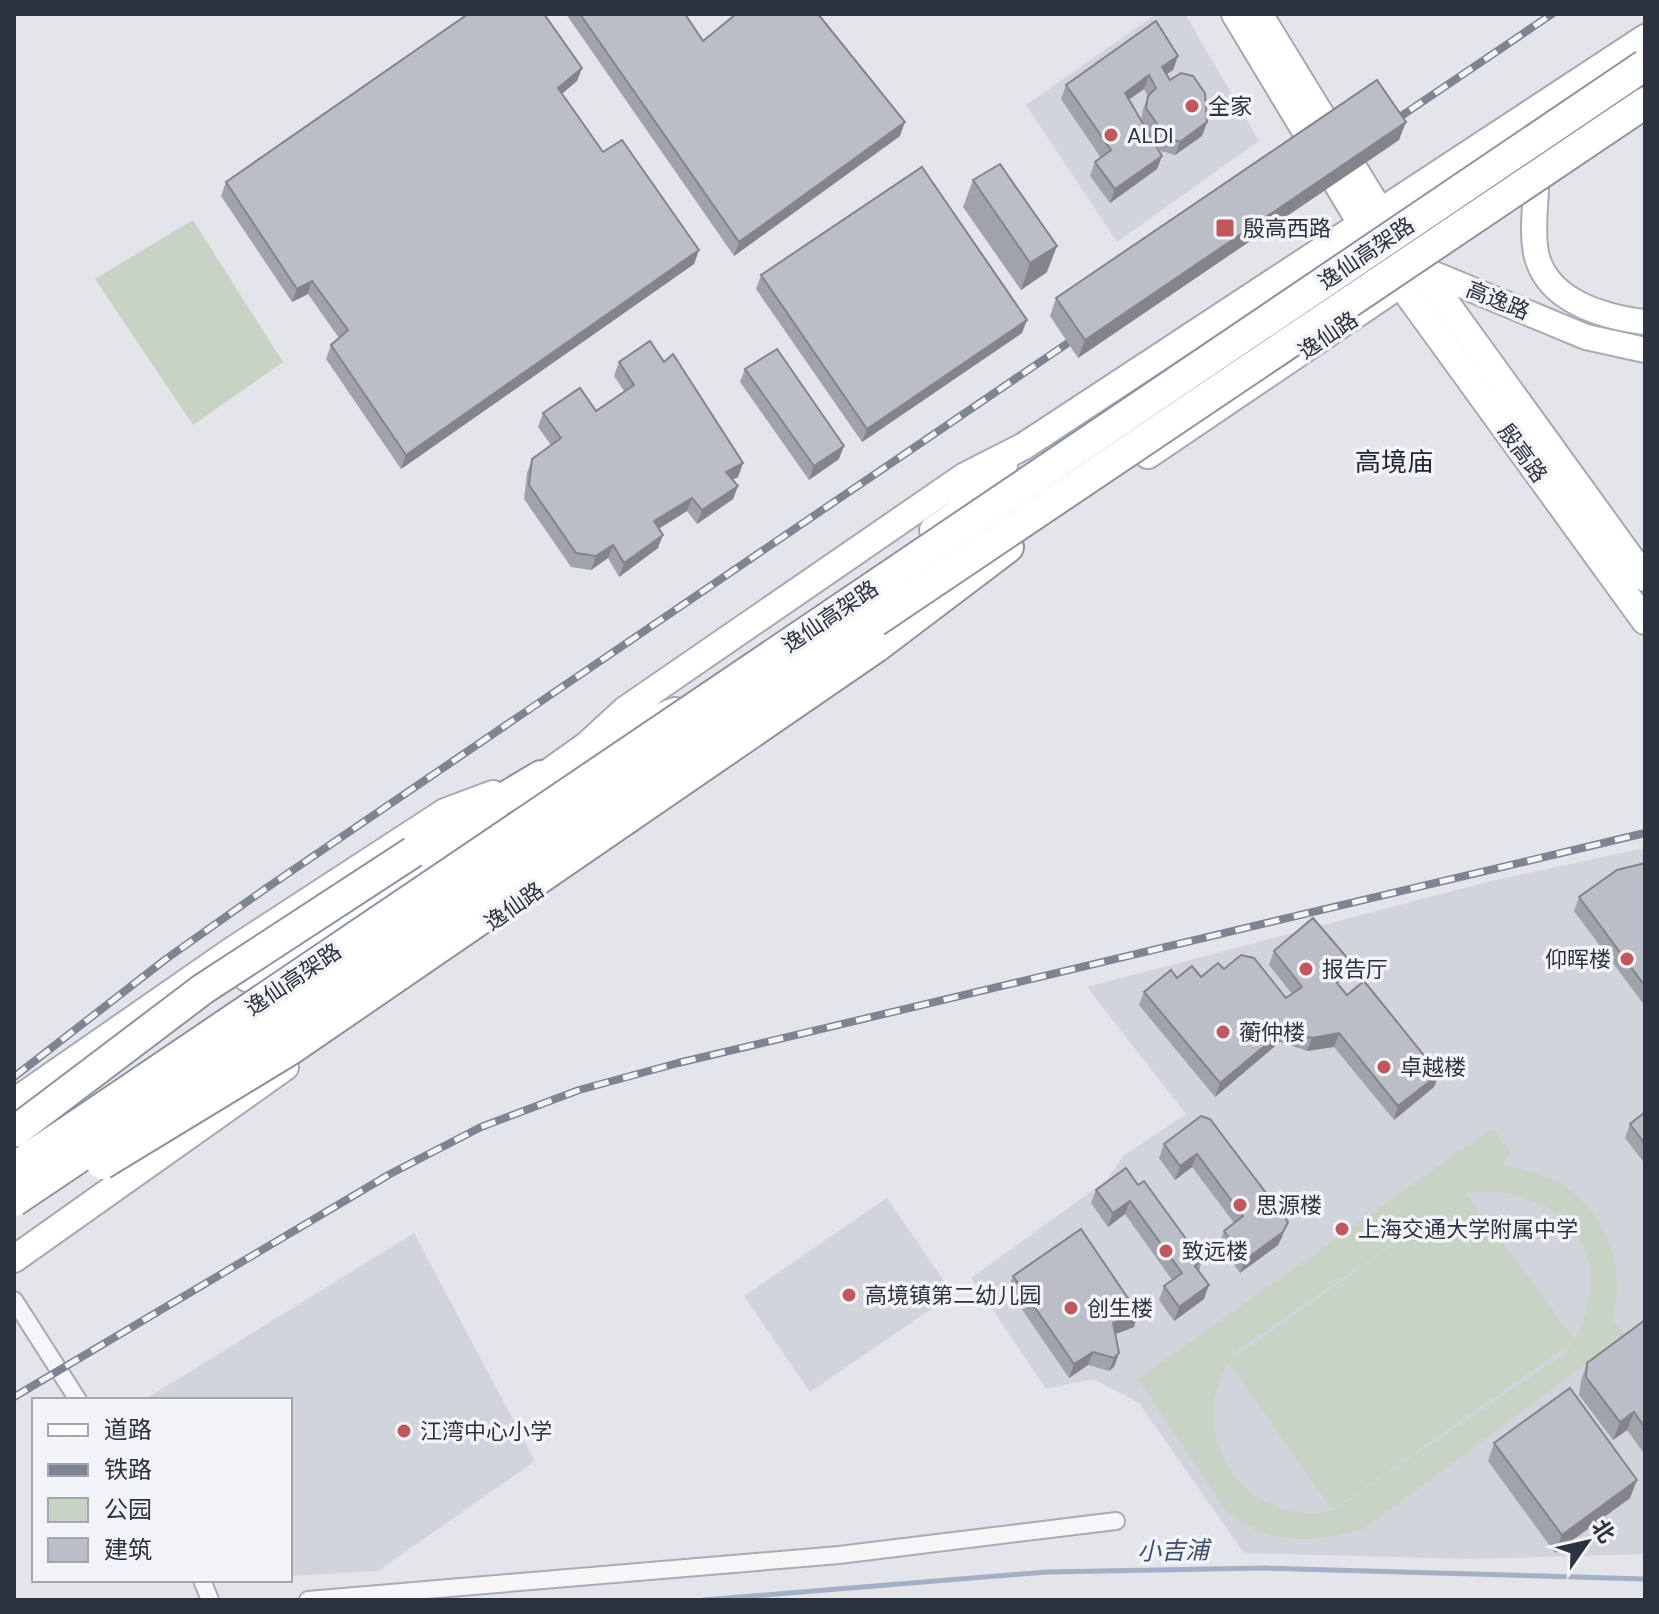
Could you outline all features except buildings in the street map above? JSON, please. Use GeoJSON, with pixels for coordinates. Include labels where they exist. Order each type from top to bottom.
{"type":"FeatureCollection","features":[{"type":"Feature","properties":{"kind":"highway","name":"逸仙高架路"},"geometry":{"type":"LineString","coordinates":[[15,1193],[1645,65]]}},
{"type":"Feature","properties":{"kind":"highway","name":"逸仙高架路"},"geometry":{"type":"LineString","coordinates":[[15,1193],[1645,103]]}},
{"type":"Feature","properties":{"kind":"highway"},"geometry":{"type":"LineString","coordinates":[[15,1193],[76,1180],[291,1049],[876,647],[1008,547]]}},
{"type":"Feature","properties":{"kind":"highway"},"geometry":{"type":"LineString","coordinates":[[14,1132],[203,989],[413,852],[541,776]]}},
{"type":"Feature","properties":{"kind":"main road"},"geometry":{"type":"LineString","coordinates":[[1235,14],[1411,278]]}},
{"type":"Feature","properties":{"kind":"main road"},"geometry":{"type":"LineString","coordinates":[[1259,14],[1372,220]]}},
{"type":"Feature","properties":{"kind":"main road"},"geometry":{"type":"LineString","coordinates":[[14,1126],[464,840],[541,776],[587,745],[668,716],[956,514],[1024,446],[1645,38]]}},
{"type":"Feature","properties":{"kind":"main road","name":"逸仙路"},"geometry":{"type":"LineString","coordinates":[[15,1193],[355,975],[895,609],[1008,547],[1411,278],[1536,190],[1645,121]]}},
{"type":"Feature","properties":{"kind":"main road","name":"殷高路"},"geometry":{"type":"LineString","coordinates":[[1411,278],[1645,578]]}},
{"type":"Feature","properties":{"kind":"main road","name":"殷高路"},"geometry":{"type":"LineString","coordinates":[[1411,278],[1645,621]]}},
{"type":"Feature","properties":{"kind":"main road","name":"逸仙路"},"geometry":{"type":"LineString","coordinates":[[14,1259],[325,1038],[903,641],[1008,547]]}},
{"type":"Feature","properties":{"kind":"main road"},"geometry":{"type":"LineString","coordinates":[[14,1102],[233,950],[445,812],[541,776]]}},
{"type":"Feature","properties":{"kind":"main road"},"geometry":{"type":"LineString","coordinates":[[325,1038],[355,975]]}},
{"type":"Feature","properties":{"kind":"street","name":"高逸路"},"geometry":{"type":"LineString","coordinates":[[1536,190],[1533,232],[1537,257],[1550,281],[1572,302],[1645,322]]}},
{"type":"Feature","properties":{"kind":"street","name":"高逸路"},"geometry":{"type":"LineString","coordinates":[[1411,278],[1586,337],[1645,350]]}},
{"type":"Feature","properties":{"kind":"street"},"geometry":{"type":"LineString","coordinates":[[14,1300],[77,1398]]}},
{"type":"Feature","properties":{"kind":"street"},"geometry":{"type":"LineString","coordinates":[[308,1600],[839,1555],[1116,1521]]}},
{"type":"Feature","properties":{"kind":"shaded area"},"geometry":{"type":"Polygon","coordinates":[[[1156,14],[1185,14],[1259,141],[1117,242],[1026,105],[1156,14]]]}},
{"type":"Feature","properties":{"kind":"shaded area","name":"上海交通大学附属中学"},"geometry":{"type":"Polygon","coordinates":[[[1645,848],[1645,1554],[1471,1559],[1244,1553],[1139,1403],[1093,1379],[1046,1389],[971,1278],[1107,1180],[1123,1156],[1186,1114],[1087,987],[1487,882],[1645,848]]]}},
{"type":"Feature","properties":{"kind":"shaded area","name":"高境镇第二幼儿园"},"geometry":{"type":"Polygon","coordinates":[[[887,1198],[953,1294],[810,1392],[744,1296],[887,1198]]]}},
{"type":"Feature","properties":{"kind":"shaded area","name":"江湾中心小学"},"geometry":{"type":"Polygon","coordinates":[[[414,1233],[535,1461],[378,1571],[292,1576],[292,1398],[147,1398],[414,1233]]]}},
{"type":"Feature","properties":{"kind":"green space"},"geometry":{"type":"Polygon","coordinates":[[[193,220],[283,362],[193,425],[95,279],[193,220]]]}},
{"type":"Feature","properties":{"kind":"green space"},"geometry":{"type":"Polygon","coordinates":[[[1492,1128],[1512,1154],[1501,1164],[1546,1176],[1576,1195],[1600,1224],[1614,1260],[1617,1280],[1612,1318],[1625,1335],[1365,1528],[1346,1533],[1291,1539],[1257,1530],[1241,1521],[1225,1509],[1138,1379],[1492,1128]],[[1491,1191],[1466,1193],[1575,1340],[1586,1311],[1590,1284],[1588,1260],[1580,1239],[1565,1221],[1545,1207],[1521,1197],[1491,1191]],[[1408,1233],[1238,1350],[1231,1360],[1408,1233]],[[1572,1343],[1334,1509],[1564,1354],[1572,1343]],[[1229,1363],[1216,1391],[1213,1419],[1218,1446],[1231,1471],[1249,1491],[1273,1505],[1301,1513],[1331,1511],[1229,1363]]]}},
{"type":"Feature","properties":{"kind":"waterway","name":"小吉浦"},"geometry":{"type":"LineString","coordinates":[[703,1600],[1047,1572],[1265,1568],[1645,1579]]}},
{"type":"Feature","properties":{"kind":"railway"},"geometry":{"type":"LineString","coordinates":[[1385,127],[1552,14]]}},
{"type":"Feature","properties":{"kind":"railway"},"geometry":{"type":"LineString","coordinates":[[14,1077],[166,959],[265,889],[1087,330]]}},
{"type":"Feature","properties":{"kind":"railway"},"geometry":{"type":"LineString","coordinates":[[14,1397],[390,1174],[481,1127],[579,1090],[678,1063],[1645,833]]}},
{"type":"Feature","properties":{"kind":"place","name":"全家"},"geometry":{"type":"Point","coordinates":[1192,106]}},
{"type":"Feature","properties":{"kind":"place","name":"ALDI"},"geometry":{"type":"Point","coordinates":[1111,135]}},
{"type":"Feature","properties":{"kind":"place","name":"殷高西路"},"geometry":{"type":"Point","coordinates":[1225,228]}},
{"type":"Feature","properties":{"kind":"place","name":"仰晖楼"},"geometry":{"type":"Point","coordinates":[1627,959]}},
{"type":"Feature","properties":{"kind":"place","name":"报告厅"},"geometry":{"type":"Point","coordinates":[1306,969]}},
{"type":"Feature","properties":{"kind":"place","name":"蘅仲楼"},"geometry":{"type":"Point","coordinates":[1223,1032]}},
{"type":"Feature","properties":{"kind":"place","name":"卓越楼"},"geometry":{"type":"Point","coordinates":[1384,1067]}},
{"type":"Feature","properties":{"kind":"place","name":"思源楼"},"geometry":{"type":"Point","coordinates":[1240,1205]}},
{"type":"Feature","properties":{"kind":"place","name":"上海交通大学附属中学"},"geometry":{"type":"Point","coordinates":[1342,1229]}},
{"type":"Feature","properties":{"kind":"place","name":"致远楼"},"geometry":{"type":"Point","coordinates":[1166,1251]}},
{"type":"Feature","properties":{"kind":"place","name":"高境镇第二幼儿园"},"geometry":{"type":"Point","coordinates":[849,1295]}},
{"type":"Feature","properties":{"kind":"place","name":"创生楼"},"geometry":{"type":"Point","coordinates":[1071,1308]}},
{"type":"Feature","properties":{"kind":"place","name":"江湾中心小学"},"geometry":{"type":"Point","coordinates":[404,1431]}},
{"type":"Feature","properties":{"kind":"district","name":"高境庙"},"geometry":{"type":"Point","coordinates":[1394,462]}}]}
